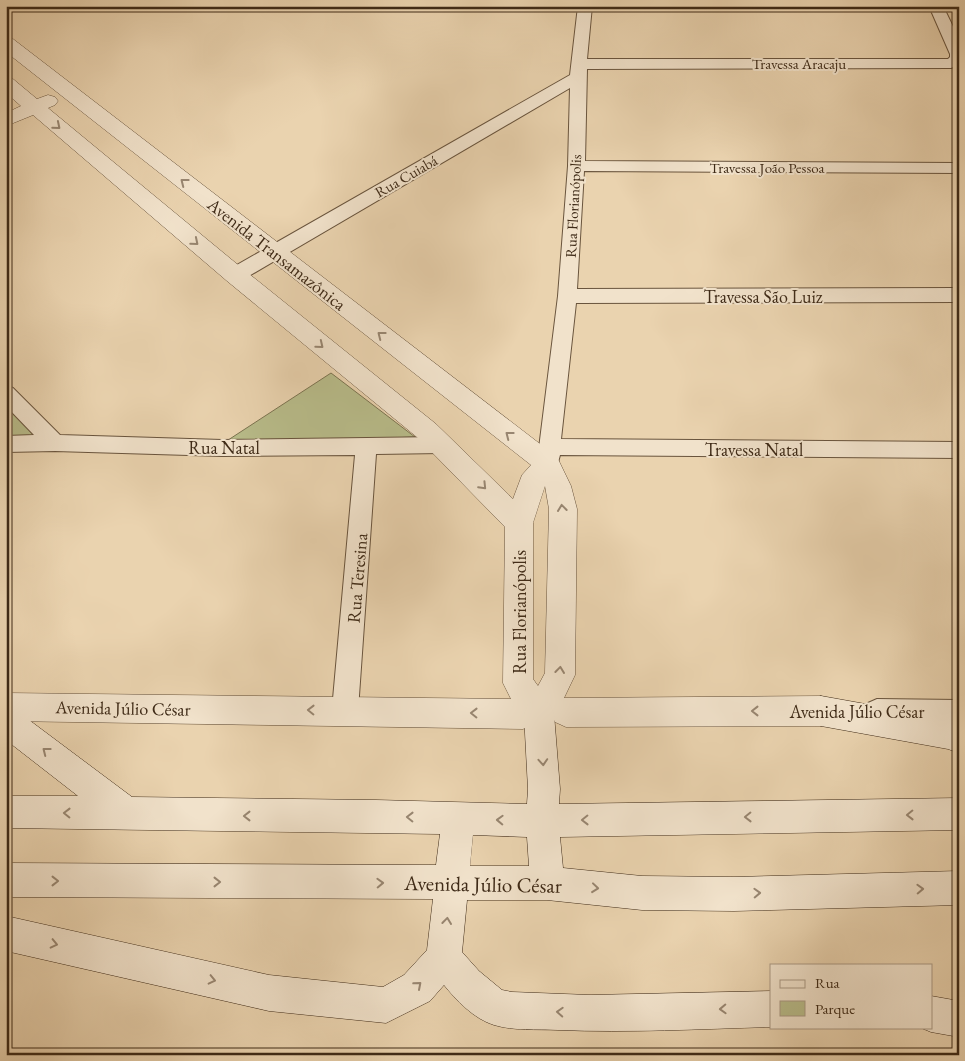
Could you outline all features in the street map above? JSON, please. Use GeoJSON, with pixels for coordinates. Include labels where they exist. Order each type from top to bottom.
{"type":"FeatureCollection","features":[{"type":"Feature","properties":{"kind":"street","name":"Rua Florianópolis"},"geometry":{"type":"LineString","coordinates":[[543,713],[518,683],[519,523],[531,483],[549,456],[567,296],[576,166],[579,70],[585,6]]}},
{"type":"Feature","properties":{"kind":"street","name":"Travessa Aracaju"},"geometry":{"type":"LineString","coordinates":[[579,70],[954,62],[958,59],[958,54],[936,6]]}},
{"type":"Feature","properties":{"kind":"street","name":"Avenida Transamazônica"},"geometry":{"type":"LineString","coordinates":[[6,43],[274,252],[549,456]]}},
{"type":"Feature","properties":{"kind":"street","name":"Rua Cuiabá"},"geometry":{"type":"LineString","coordinates":[[235,275],[579,70]]}},
{"type":"Feature","properties":{"kind":"street"},"geometry":{"type":"LineString","coordinates":[[9,89],[48,75]]}},
{"type":"Feature","properties":{"kind":"street"},"geometry":{"type":"LineString","coordinates":[[9,89],[35,107],[442,445],[519,523]]}},
{"type":"Feature","properties":{"kind":"street"},"geometry":{"type":"LineString","coordinates":[[6,120],[68,91]]}},
{"type":"Feature","properties":{"kind":"street","name":"Travessa João Pessoa"},"geometry":{"type":"LineString","coordinates":[[576,166],[959,168]]}},
{"type":"Feature","properties":{"kind":"street","name":"Travessa São Luiz"},"geometry":{"type":"LineString","coordinates":[[567,296],[959,295]]}},
{"type":"Feature","properties":{"kind":"street"},"geometry":{"type":"LineString","coordinates":[[6,393],[55,443]]}},
{"type":"Feature","properties":{"kind":"street","name":"Rua Natal"},"geometry":{"type":"LineString","coordinates":[[6,444],[55,443],[222,448],[442,445]]}},
{"type":"Feature","properties":{"kind":"street","name":"Rua Teresina"},"geometry":{"type":"LineString","coordinates":[[345,710],[362,527],[366,445]]}},
{"type":"Feature","properties":{"kind":"street","name":"Travessa Natal"},"geometry":{"type":"LineString","coordinates":[[549,456],[959,450]]}},
{"type":"Feature","properties":{"kind":"street"},"geometry":{"type":"LineString","coordinates":[[547,883],[542,821],[544,789],[543,713],[560,675],[563,508],[549,456]]}},
{"type":"Feature","properties":{"kind":"street","name":"Avenida Júlio César"},"geometry":{"type":"LineString","coordinates":[[6,707],[543,713],[959,712]]}},
{"type":"Feature","properties":{"kind":"street"},"geometry":{"type":"LineString","coordinates":[[821,711],[948,734],[959,738]]}},
{"type":"Feature","properties":{"kind":"street"},"geometry":{"type":"LineString","coordinates":[[6,721],[126,813]]}},
{"type":"Feature","properties":{"kind":"street"},"geometry":{"type":"LineString","coordinates":[[6,812],[458,818],[542,821],[959,814]]}},
{"type":"Feature","properties":{"kind":"street"},"geometry":{"type":"LineString","coordinates":[[6,933],[269,993],[386,1005],[417,988],[444,958],[458,818]]}},
{"type":"Feature","properties":{"kind":"street","name":"Avenida Júlio César"},"geometry":{"type":"LineString","coordinates":[[6,880],[547,883],[642,893],[734,894],[959,888]]}},
{"type":"Feature","properties":{"kind":"street"},"geometry":{"type":"LineString","coordinates":[[444,958],[466,984],[494,1007],[512,1010],[590,1014],[770,1009]]}},
{"type":"Feature","properties":{"kind":"street"},"geometry":{"type":"LineString","coordinates":[[932,1014],[959,1019]]}},
{"type":"Feature","properties":{"kind":"green space"},"geometry":{"type":"Polygon","coordinates":[[[331,373],[415,437],[222,444],[331,373]]]}},
{"type":"Feature","properties":{"kind":"green space"},"geometry":{"type":"Polygon","coordinates":[[[6,395],[55,445],[6,445],[6,395]]]}}]}
